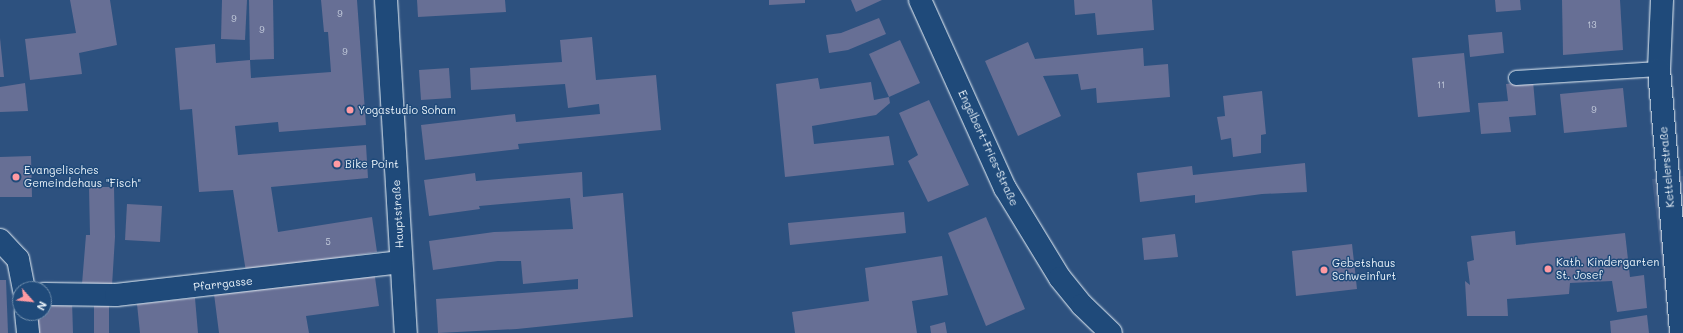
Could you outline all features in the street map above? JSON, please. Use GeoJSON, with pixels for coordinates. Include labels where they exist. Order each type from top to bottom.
{"type":"FeatureCollection","features":[{"type":"Feature","properties":{"kind":"street","name":"Hauptstraße"},"geometry":{"type":"LineString","coordinates":[[386,0],[406,333]]}},
{"type":"Feature","properties":{"kind":"street","name":"Engelbert-Fries-Straße"},"geometry":{"type":"LineString","coordinates":[[920,0],[1005,188],[1060,278],[1105,330]]}},
{"type":"Feature","properties":{"kind":"street","name":"Kettelerstraße"},"geometry":{"type":"LineString","coordinates":[[1662,0],[1659,69],[1681,333]]}},
{"type":"Feature","properties":{"kind":"street"},"geometry":{"type":"LineString","coordinates":[[0,240],[18,259],[22,281]]}},
{"type":"Feature","properties":{"kind":"street","name":"Pfarrgasse"},"geometry":{"type":"LineString","coordinates":[[52,294],[116,295],[401,262]]}},
{"type":"Feature","properties":{"kind":"street"},"geometry":{"type":"LineString","coordinates":[[27,321],[28,333]]}},
{"type":"Feature","properties":{"kind":"lane"},"geometry":{"type":"LineString","coordinates":[[1516,78],[1659,69]]}},
{"type":"Feature","properties":{"kind":"shaded area"},"geometry":{"type":"Polygon","coordinates":[[[1683,176],[1683,333],[1670,333],[1652,179],[1683,176]]]}},
{"type":"Feature","properties":{"kind":"building"},"geometry":{"type":"Polygon","coordinates":[[[70,0],[110,0],[117,45],[79,53],[82,74],[30,80],[25,39],[76,33],[70,0]]]}},
{"type":"Feature","properties":{"kind":"building"},"geometry":{"type":"Polygon","coordinates":[[[222,0],[247,0],[245,40],[221,39],[222,0]]]}},
{"type":"Feature","properties":{"kind":"building"},"geometry":{"type":"Polygon","coordinates":[[[249,0],[273,0],[274,59],[250,60],[249,0]]]}},
{"type":"Feature","properties":{"kind":"building"},"geometry":{"type":"Polygon","coordinates":[[[321,0],[357,0],[366,125],[279,132],[278,122],[235,126],[238,155],[366,145],[368,178],[271,187],[278,232],[372,217],[377,252],[246,272],[233,190],[199,192],[192,109],[180,110],[175,48],[215,44],[216,63],[250,60],[251,78],[331,72],[328,32],[324,32],[321,0]]]}},
{"type":"Feature","properties":{"kind":"building"},"geometry":{"type":"Polygon","coordinates":[[[417,0],[505,0],[506,12],[418,17],[417,0]]]}},
{"type":"Feature","properties":{"kind":"building"},"geometry":{"type":"Polygon","coordinates":[[[769,0],[805,0],[805,3],[769,5],[769,0]]]}},
{"type":"Feature","properties":{"kind":"building"},"geometry":{"type":"Polygon","coordinates":[[[851,0],[882,0],[856,12],[851,0]]]}},
{"type":"Feature","properties":{"kind":"building"},"geometry":{"type":"Polygon","coordinates":[[[1074,0],[1152,0],[1154,30],[1097,35],[1095,13],[1075,15],[1074,0]]]}},
{"type":"Feature","properties":{"kind":"building"},"geometry":{"type":"Polygon","coordinates":[[[1495,0],[1520,0],[1521,10],[1496,12],[1495,0]]]}},
{"type":"Feature","properties":{"kind":"building"},"geometry":{"type":"Polygon","coordinates":[[[1562,0],[1620,0],[1623,50],[1563,55],[1562,0]]]}},
{"type":"Feature","properties":{"kind":"building"},"geometry":{"type":"Polygon","coordinates":[[[879,18],[886,34],[848,50],[829,53],[826,35],[841,33],[879,18]]]}},
{"type":"Feature","properties":{"kind":"building"},"geometry":{"type":"Polygon","coordinates":[[[1502,32],[1504,53],[1470,57],[1468,35],[1502,32]]]}},
{"type":"Feature","properties":{"kind":"building"},"geometry":{"type":"Polygon","coordinates":[[[592,37],[596,80],[656,75],[661,130],[518,144],[519,149],[425,160],[421,125],[515,114],[516,122],[600,114],[599,104],[568,108],[565,84],[471,90],[470,68],[562,62],[560,40],[592,37]]]}},
{"type":"Feature","properties":{"kind":"building"},"geometry":{"type":"Polygon","coordinates":[[[0,38],[4,77],[0,77],[0,38]]]}},
{"type":"Feature","properties":{"kind":"building"},"geometry":{"type":"Polygon","coordinates":[[[900,40],[920,83],[889,97],[869,54],[900,40]]]}},
{"type":"Feature","properties":{"kind":"building"},"geometry":{"type":"Polygon","coordinates":[[[1028,42],[1035,59],[1143,48],[1144,66],[1168,64],[1170,97],[1097,103],[1096,88],[1081,90],[1078,74],[1043,76],[1061,116],[1018,136],[985,61],[1028,42]]]}},
{"type":"Feature","properties":{"kind":"building"},"geometry":{"type":"Polygon","coordinates":[[[1464,53],[1470,112],[1418,117],[1412,58],[1464,53]]]}},
{"type":"Feature","properties":{"kind":"building"},"geometry":{"type":"Polygon","coordinates":[[[449,68],[451,98],[421,100],[419,70],[449,68]]]}},
{"type":"Feature","properties":{"kind":"building"},"geometry":{"type":"Polygon","coordinates":[[[818,78],[820,89],[871,82],[874,100],[889,97],[890,103],[876,115],[812,126],[814,144],[889,136],[894,165],[785,177],[776,84],[818,78]]]}},
{"type":"Feature","properties":{"kind":"building"},"geometry":{"type":"Polygon","coordinates":[[[1533,81],[1536,115],[1509,117],[1511,132],[1481,134],[1478,103],[1508,101],[1506,84],[1533,81]]]}},
{"type":"Feature","properties":{"kind":"building"},"geometry":{"type":"Polygon","coordinates":[[[25,83],[28,111],[0,112],[0,87],[25,83]]]}},
{"type":"Feature","properties":{"kind":"building"},"geometry":{"type":"Polygon","coordinates":[[[1623,88],[1627,127],[1564,133],[1560,94],[1623,88]]]}},
{"type":"Feature","properties":{"kind":"building"},"geometry":{"type":"Polygon","coordinates":[[[1262,91],[1266,134],[1261,135],[1261,153],[1233,157],[1231,138],[1221,140],[1217,117],[1225,116],[1223,96],[1262,91]]]}},
{"type":"Feature","properties":{"kind":"building"},"geometry":{"type":"Polygon","coordinates":[[[929,100],[969,185],[928,202],[908,161],[918,155],[899,113],[929,100]]]}},
{"type":"Feature","properties":{"kind":"building","name":"Evangelisches Gemeindehaus \"Fisch\""},"geometry":{"type":"Polygon","coordinates":[[[31,156],[32,197],[0,197],[0,157],[31,156]]]}},
{"type":"Feature","properties":{"kind":"building"},"geometry":{"type":"Polygon","coordinates":[[[1305,163],[1307,192],[1262,194],[1195,203],[1195,195],[1140,202],[1137,173],[1192,166],[1193,175],[1305,163]]]}},
{"type":"Feature","properties":{"kind":"building"},"geometry":{"type":"Polygon","coordinates":[[[582,172],[583,197],[623,193],[633,317],[517,329],[438,333],[436,299],[578,289],[578,279],[523,284],[521,261],[498,261],[433,270],[429,241],[494,232],[573,229],[570,198],[479,206],[480,209],[429,216],[424,180],[475,173],[476,181],[582,172]]]}},
{"type":"Feature","properties":{"kind":"building"},"geometry":{"type":"Polygon","coordinates":[[[89,187],[114,187],[115,237],[112,286],[82,284],[86,235],[90,235],[89,187]]]}},
{"type":"Feature","properties":{"kind":"building"},"geometry":{"type":"Polygon","coordinates":[[[127,204],[162,206],[160,242],[125,240],[127,204]]]}},
{"type":"Feature","properties":{"kind":"building"},"geometry":{"type":"Polygon","coordinates":[[[904,212],[906,233],[790,245],[788,223],[904,212]]]}},
{"type":"Feature","properties":{"kind":"building"},"geometry":{"type":"Polygon","coordinates":[[[986,217],[1025,309],[986,326],[948,233],[986,217]]]}},
{"type":"Feature","properties":{"kind":"building","name":"Kath. Kindergarten St. Josef"},"geometry":{"type":"Polygon","coordinates":[[[1515,231],[1516,245],[1625,233],[1630,277],[1644,275],[1647,308],[1617,312],[1612,281],[1570,283],[1569,294],[1507,299],[1508,316],[1467,316],[1465,281],[1470,285],[1467,262],[1474,260],[1471,236],[1515,231]]]}},
{"type":"Feature","properties":{"kind":"building"},"geometry":{"type":"Polygon","coordinates":[[[1175,234],[1178,257],[1144,260],[1142,238],[1175,234]]]}},
{"type":"Feature","properties":{"kind":"building","name":"Gebetshaus Schweinfurt"},"geometry":{"type":"Polygon","coordinates":[[[1352,244],[1357,289],[1296,296],[1292,251],[1352,244]]]}},
{"type":"Feature","properties":{"kind":"building"},"geometry":{"type":"Polygon","coordinates":[[[942,256],[948,295],[912,301],[917,333],[795,333],[792,312],[869,301],[865,268],[942,256]]]}},
{"type":"Feature","properties":{"kind":"building"},"geometry":{"type":"Polygon","coordinates":[[[374,270],[379,306],[306,316],[309,333],[219,333],[214,294],[374,270]]]}},
{"type":"Feature","properties":{"kind":"building"},"geometry":{"type":"Polygon","coordinates":[[[0,280],[6,280],[8,333],[0,333],[0,280]]]}},
{"type":"Feature","properties":{"kind":"building"},"geometry":{"type":"Polygon","coordinates":[[[195,298],[198,333],[140,333],[137,304],[195,298]]]}},
{"type":"Feature","properties":{"kind":"building"},"geometry":{"type":"Polygon","coordinates":[[[52,300],[72,300],[73,333],[35,333],[34,321],[52,321],[52,300]]]}},
{"type":"Feature","properties":{"kind":"building"},"geometry":{"type":"Polygon","coordinates":[[[94,301],[109,302],[109,333],[94,333],[94,301]]]}},
{"type":"Feature","properties":{"kind":"building"},"geometry":{"type":"Polygon","coordinates":[[[1647,315],[1649,333],[1611,333],[1610,321],[1647,315]]]}},
{"type":"Feature","properties":{"kind":"building"},"geometry":{"type":"Polygon","coordinates":[[[945,322],[947,333],[931,333],[930,326],[945,322]]]}},
{"type":"Feature","properties":{"kind":"place","name":"Yogastudio Soham"},"geometry":{"type":"Point","coordinates":[350,110]}},
{"type":"Feature","properties":{"kind":"place","name":"Bike Point"},"geometry":{"type":"Point","coordinates":[337,164]}},
{"type":"Feature","properties":{"kind":"place","name":"Evangelisches Gemeindehaus \"Fisch\""},"geometry":{"type":"Point","coordinates":[16,177]}},
{"type":"Feature","properties":{"kind":"place","name":"Kath. Kindergarten St. Josef"},"geometry":{"type":"Point","coordinates":[1548,269]}},
{"type":"Feature","properties":{"kind":"place","name":"Gebetshaus Schweinfurt"},"geometry":{"type":"Point","coordinates":[1324,270]}}]}
